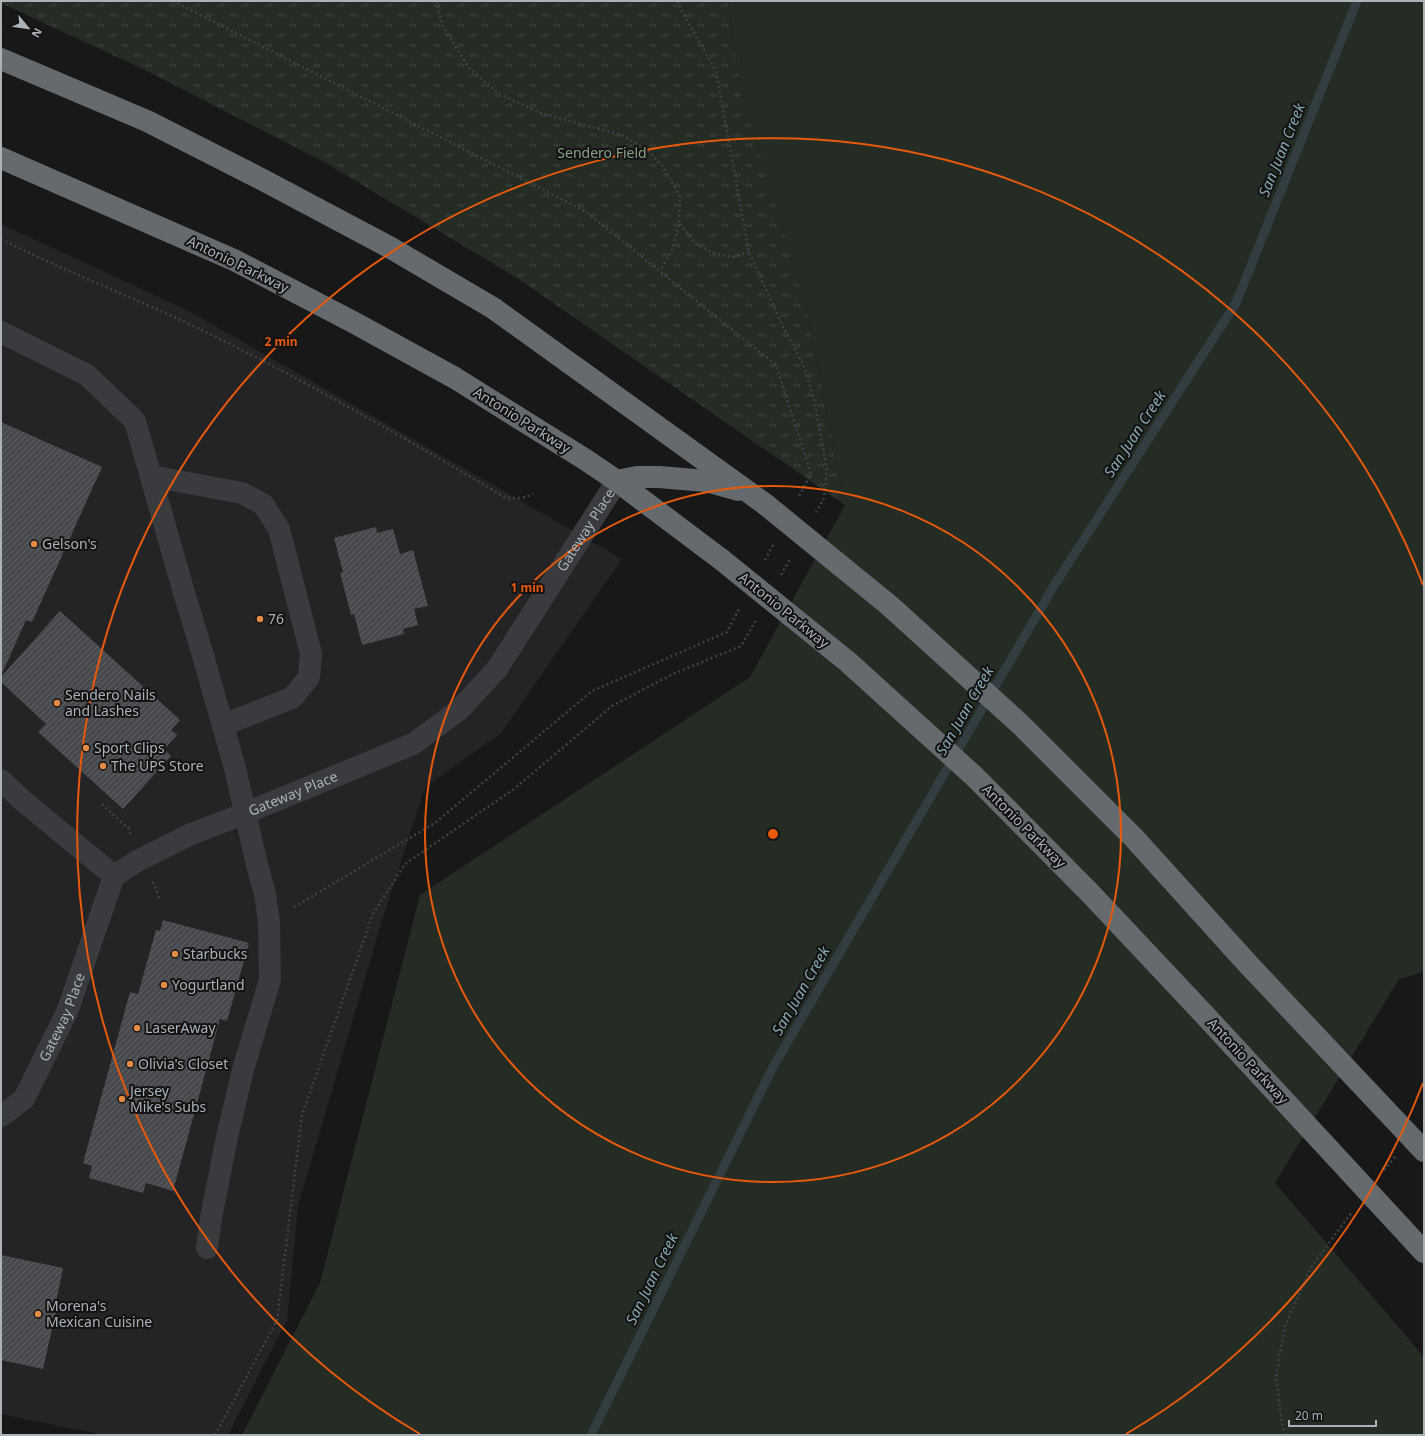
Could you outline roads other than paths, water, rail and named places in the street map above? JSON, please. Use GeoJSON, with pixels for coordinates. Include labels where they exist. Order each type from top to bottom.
{"type":"FeatureCollection","features":[{"type":"Feature","properties":{"kind":"highway"},"geometry":{"type":"LineString","coordinates":[[1,59],[147,121],[263,180],[391,248],[493,308],[758,499],[890,606],[1020,724],[1134,838],[1242,957],[1424,1151]]}},
{"type":"Feature","properties":{"kind":"highway","name":"Antonio Parkway"},"geometry":{"type":"LineString","coordinates":[[1,158],[234,260],[339,314],[455,378],[617,481],[722,560],[848,662],[975,777],[1100,903],[1424,1252]]}},
{"type":"Feature","properties":{"kind":"highway"},"geometry":{"type":"LineString","coordinates":[[617,481],[637,477],[659,477],[706,481],[758,499]]}},
{"type":"Feature","properties":{"kind":"lane"},"geometry":{"type":"LineString","coordinates":[[1,332],[87,375],[135,421],[184,596],[202,652],[235,768],[246,813],[256,865],[265,894],[269,922],[270,980],[244,1066],[226,1137],[207,1248]]}},
{"type":"Feature","properties":{"kind":"lane"},"geometry":{"type":"LineString","coordinates":[[151,476],[242,493],[263,504],[279,529],[311,654],[309,678],[292,698],[223,725]]}},
{"type":"Feature","properties":{"kind":"lane","name":"Gateway Place"},"geometry":{"type":"LineString","coordinates":[[1,1116],[24,1099],[67,1012],[114,876],[143,858],[189,835],[413,744],[459,710],[497,669],[617,481]]}},
{"type":"Feature","properties":{"kind":"lane"},"geometry":{"type":"LineString","coordinates":[[1,780],[22,800],[114,876]]}},
{"type":"Feature","properties":{"kind":"waterway","name":"San Juan Creek"},"geometry":{"type":"LineString","coordinates":[[591,1435],[773,1067],[1055,584],[1236,303],[1357,1]]}},
{"type":"Feature","properties":{"kind":"place","name":"Gelson's"},"geometry":{"type":"Point","coordinates":[34,544]}},
{"type":"Feature","properties":{"kind":"place","name":"76"},"geometry":{"type":"Point","coordinates":[260,619]}},
{"type":"Feature","properties":{"kind":"place","name":"Sendero Nails and Lashes"},"geometry":{"type":"Point","coordinates":[57,703]}},
{"type":"Feature","properties":{"kind":"place","name":"Sport Clips"},"geometry":{"type":"Point","coordinates":[86,748]}},
{"type":"Feature","properties":{"kind":"place","name":"The UPS Store"},"geometry":{"type":"Point","coordinates":[103,766]}},
{"type":"Feature","properties":{"kind":"place","name":"Starbucks"},"geometry":{"type":"Point","coordinates":[175,954]}},
{"type":"Feature","properties":{"kind":"place","name":"Yogurtland"},"geometry":{"type":"Point","coordinates":[164,985]}},
{"type":"Feature","properties":{"kind":"place","name":"LaserAway"},"geometry":{"type":"Point","coordinates":[137,1028]}},
{"type":"Feature","properties":{"kind":"place","name":"Olivia's Closet"},"geometry":{"type":"Point","coordinates":[130,1064]}},
{"type":"Feature","properties":{"kind":"place","name":"Jersey Mike's Subs"},"geometry":{"type":"Point","coordinates":[122,1099]}},
{"type":"Feature","properties":{"kind":"place","name":"Morena's Mexican Cuisine"},"geometry":{"type":"Point","coordinates":[38,1314]}},
{"type":"Feature","properties":{"kind":"park label","name":"Sendero Field"},"geometry":{"type":"Point","coordinates":[602,153]}}]}
